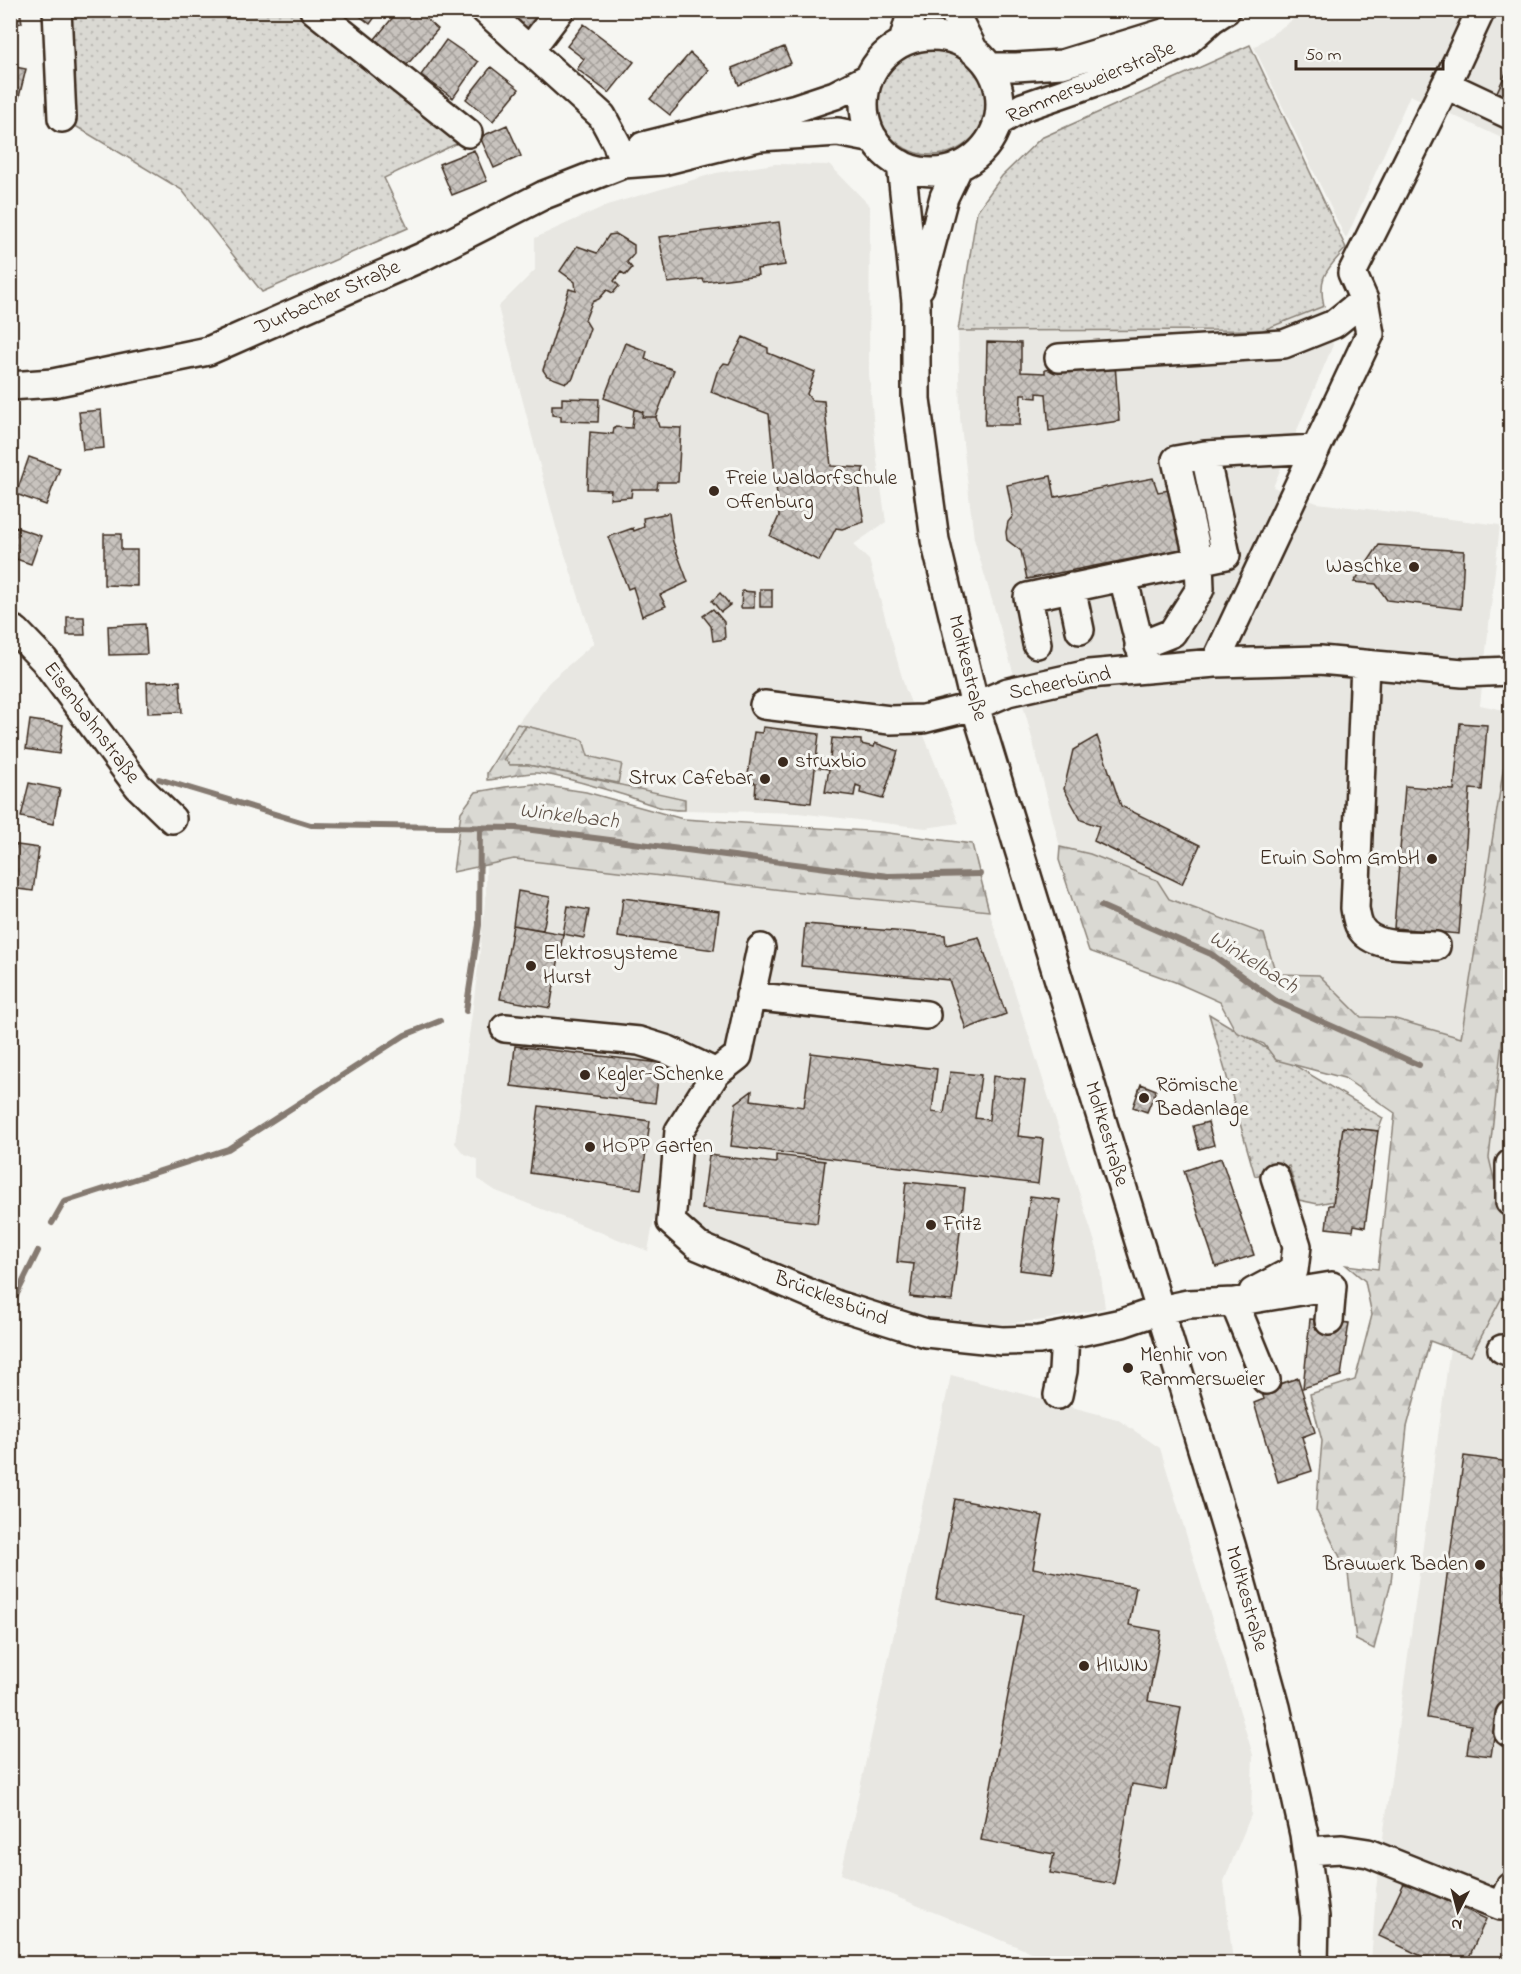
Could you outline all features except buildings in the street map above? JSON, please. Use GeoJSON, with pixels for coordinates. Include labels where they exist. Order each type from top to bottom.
{"type":"FeatureCollection","features":[{"type":"Feature","properties":{"kind":"street"},"geometry":{"type":"LineString","coordinates":[[57,10],[62,118]]}},
{"type":"Feature","properties":{"kind":"street"},"geometry":{"type":"LineString","coordinates":[[314,10],[468,133]]}},
{"type":"Feature","properties":{"kind":"street"},"geometry":{"type":"LineString","coordinates":[[485,10],[602,117],[627,163]]}},
{"type":"Feature","properties":{"kind":"street"},"geometry":{"type":"LineString","coordinates":[[529,51],[560,10]]}},
{"type":"Feature","properties":{"kind":"street"},"geometry":{"type":"LineString","coordinates":[[903,42],[912,10]]}},
{"type":"Feature","properties":{"kind":"street"},"geometry":{"type":"LineString","coordinates":[[953,10],[995,80],[999,94],[999,108],[997,123],[991,136],[972,158],[959,166],[945,170],[915,170],[886,154],[874,139],[864,116],[863,103],[868,78],[885,54],[903,42],[915,38],[940,36],[952,39],[981,59]]}},
{"type":"Feature","properties":{"kind":"street"},"geometry":{"type":"LineString","coordinates":[[1215,663],[1370,334],[1364,300],[1352,273],[1446,85],[1480,10]]}},
{"type":"Feature","properties":{"kind":"street","name":"Rammersweierstraße"},"geometry":{"type":"LineString","coordinates":[[981,59],[1016,67],[1062,64],[1219,15]]}},
{"type":"Feature","properties":{"kind":"street","name":"Rammersweierstraße"},"geometry":{"type":"LineString","coordinates":[[997,123],[1023,107],[1119,74],[1184,44],[1219,15]]}},
{"type":"Feature","properties":{"kind":"street","name":"Durbacher Straße"},"geometry":{"type":"LineString","coordinates":[[627,163],[643,146],[796,108],[835,95],[868,78]]}},
{"type":"Feature","properties":{"kind":"street"},"geometry":{"type":"LineString","coordinates":[[1446,85],[1510,115]]}},
{"type":"Feature","properties":{"kind":"street","name":"Durbacher Straße"},"geometry":{"type":"LineString","coordinates":[[10,386],[53,383],[208,351],[422,257],[544,195],[627,163],[663,161],[759,137],[838,132],[874,139]]}},
{"type":"Feature","properties":{"kind":"street","name":"Moltkestraße"},"geometry":{"type":"LineString","coordinates":[[901,164],[916,302],[916,399],[935,540],[975,706],[1232,1548],[1273,1696],[1306,1851],[1315,1917],[1314,1964]]}},
{"type":"Feature","properties":{"kind":"street","name":"Moltkestraße"},"geometry":{"type":"LineString","coordinates":[[916,302],[944,197],[959,166]]}},
{"type":"Feature","properties":{"kind":"street"},"geometry":{"type":"LineString","coordinates":[[1059,358],[1284,344],[1334,324],[1364,300]]}},
{"type":"Feature","properties":{"kind":"street"},"geometry":{"type":"LineString","coordinates":[[1123,577],[1142,658],[1172,633],[1200,589],[1199,561],[1176,460],[1205,455],[1316,449]]}},
{"type":"Feature","properties":{"kind":"street"},"geometry":{"type":"LineString","coordinates":[[1038,644],[1028,597],[1199,561]]}},
{"type":"Feature","properties":{"kind":"street"},"geometry":{"type":"LineString","coordinates":[[1071,587],[1080,630]]}},
{"type":"Feature","properties":{"kind":"street"},"geometry":{"type":"LineString","coordinates":[[10,659],[13,630]]}},
{"type":"Feature","properties":{"kind":"street","name":"Eisenbahnstraße"},"geometry":{"type":"LineString","coordinates":[[13,630],[44,660],[138,786],[172,819]]}},
{"type":"Feature","properties":{"kind":"street","name":"Scheerbünd"},"geometry":{"type":"LineString","coordinates":[[764,705],[890,720],[923,719],[975,706],[1008,692],[1089,674],[1142,658],[1215,663],[1320,660],[1463,673],[1508,671]]}},
{"type":"Feature","properties":{"kind":"street"},"geometry":{"type":"LineString","coordinates":[[1365,664],[1355,908],[1359,925],[1368,937],[1382,942],[1436,946]]}},
{"type":"Feature","properties":{"kind":"street"},"geometry":{"type":"LineString","coordinates":[[505,1028],[639,1041],[668,1050],[716,1073],[738,1056],[761,948]]}},
{"type":"Feature","properties":{"kind":"street"},"geometry":{"type":"LineString","coordinates":[[750,996],[926,1015]]}},
{"type":"Feature","properties":{"kind":"street","name":"Brücklesbünd"},"geometry":{"type":"LineString","coordinates":[[716,1073],[679,1131],[671,1222],[698,1246],[837,1305],[926,1333],[1002,1341],[1039,1340],[1122,1323],[1160,1310],[1188,1304],[1234,1302],[1332,1286],[1329,1321]]}},
{"type":"Feature","properties":{"kind":"street"},"geometry":{"type":"LineString","coordinates":[[1510,1164],[1510,1202]]}},
{"type":"Feature","properties":{"kind":"street"},"geometry":{"type":"LineString","coordinates":[[1266,1380],[1234,1302],[1294,1270],[1297,1246],[1275,1177]]}},
{"type":"Feature","properties":{"kind":"street"},"geometry":{"type":"LineString","coordinates":[[1058,1395],[1064,1363],[1065,1335]]}},
{"type":"Feature","properties":{"kind":"street"},"geometry":{"type":"LineString","coordinates":[[1510,1715],[1508,1732],[1510,1732]]}},
{"type":"Feature","properties":{"kind":"street"},"geometry":{"type":"LineString","coordinates":[[1306,1851],[1342,1849],[1368,1853],[1507,1901]]}},
{"type":"Feature","properties":{"kind":"shaded area"},"geometry":{"type":"Polygon","coordinates":[[[1305,11],[1510,11],[1510,142],[1410,95],[1346,239],[1254,47],[1305,11]]]}},
{"type":"Feature","properties":{"kind":"shaded area","name":"Freie Waldorfschule Offenburg"},"geometry":{"type":"Polygon","coordinates":[[[775,164],[830,165],[870,206],[869,374],[877,460],[886,522],[853,545],[869,560],[905,688],[959,823],[926,828],[798,813],[685,810],[685,799],[618,783],[622,764],[588,756],[583,740],[517,724],[549,682],[594,643],[556,527],[498,307],[535,270],[535,238],[607,205],[716,173],[775,164]]]}},
{"type":"Feature","properties":{"kind":"shaded area"},"geometry":{"type":"Polygon","coordinates":[[[1324,306],[1333,345],[1273,487],[1317,503],[1500,525],[1480,705],[1509,711],[1508,740],[1461,1038],[1392,1018],[1361,1017],[1319,975],[1276,974],[1263,934],[1169,899],[1090,854],[1060,847],[1027,719],[974,539],[960,417],[958,331],[1263,330],[1324,306]]]}},
{"type":"Feature","properties":{"kind":"shaded area"},"geometry":{"type":"Polygon","coordinates":[[[514,859],[989,911],[1098,1252],[1105,1308],[1045,1320],[974,1327],[898,1313],[705,1236],[654,1219],[648,1251],[496,1191],[478,1179],[478,1160],[463,1153],[455,1143],[479,960],[486,892],[486,864],[514,859]]]}},
{"type":"Feature","properties":{"kind":"shaded area"},"geometry":{"type":"Polygon","coordinates":[[[1510,982],[1510,1246],[1489,1158],[1510,982]]]}},
{"type":"Feature","properties":{"kind":"shaded area"},"geometry":{"type":"Polygon","coordinates":[[[1510,1282],[1510,1963],[1371,1964],[1376,1889],[1450,1348],[1471,1355],[1510,1282]]]}},
{"type":"Feature","properties":{"kind":"shaded area"},"geometry":{"type":"Polygon","coordinates":[[[951,1375],[1117,1419],[1160,1448],[1253,1755],[1251,1815],[1224,1881],[1233,1963],[1057,1963],[841,1874],[951,1375]]]}},
{"type":"Feature","properties":{"kind":"green space"},"geometry":{"type":"Polygon","coordinates":[[[57,11],[313,11],[460,142],[384,178],[408,228],[262,292],[182,190],[62,118],[57,11]]]}},
{"type":"Feature","properties":{"kind":"green space"},"geometry":{"type":"Polygon","coordinates":[[[932,43],[953,47],[972,59],[984,78],[988,99],[984,120],[972,139],[953,151],[932,155],[911,151],[892,139],[880,120],[876,99],[880,78],[892,59],[911,47],[932,43]]]}},
{"type":"Feature","properties":{"kind":"green space"},"geometry":{"type":"Polygon","coordinates":[[[1250,45],[1346,248],[1329,267],[1323,280],[1324,306],[1263,330],[958,331],[977,211],[1002,176],[1041,138],[1250,45]]]}},
{"type":"Feature","properties":{"kind":"green space"},"geometry":{"type":"Polygon","coordinates":[[[517,724],[526,726],[504,759],[510,765],[528,765],[685,799],[685,810],[656,806],[570,779],[537,773],[487,780],[487,773],[517,724]]]}},
{"type":"Feature","properties":{"kind":"green space"},"geometry":{"type":"Polygon","coordinates":[[[526,726],[583,740],[588,756],[622,764],[618,783],[528,765],[510,765],[503,759],[526,726]]]}},
{"type":"Feature","properties":{"kind":"green space"},"geometry":{"type":"Polygon","coordinates":[[[1508,740],[1510,740],[1510,982],[1489,1158],[1510,1246],[1510,1282],[1471,1356],[1430,1341],[1407,1427],[1391,1582],[1374,1649],[1356,1640],[1348,1573],[1316,1510],[1322,1441],[1310,1394],[1355,1380],[1372,1315],[1365,1281],[1346,1265],[1378,1269],[1395,1113],[1344,1078],[1276,1060],[1264,1044],[1236,1032],[1220,1002],[1175,982],[1089,951],[1059,860],[1060,847],[1090,854],[1157,880],[1169,899],[1264,934],[1276,974],[1319,975],[1361,1017],[1392,1018],[1461,1038],[1508,740]]]}},
{"type":"Feature","properties":{"kind":"green space"},"geometry":{"type":"Polygon","coordinates":[[[534,784],[586,792],[683,819],[881,832],[972,844],[989,911],[514,859],[453,872],[461,812],[476,792],[534,784]]]}},
{"type":"Feature","properties":{"kind":"green space"},"geometry":{"type":"Polygon","coordinates":[[[1209,1014],[1383,1118],[1378,1131],[1343,1127],[1333,1201],[1318,1204],[1299,1200],[1289,1166],[1255,1176],[1209,1014]]]}},
{"type":"Feature","properties":{"kind":"waterway","name":"Winkelbach"},"geometry":{"type":"LineString","coordinates":[[159,779],[311,825],[517,828],[888,876],[980,874]]}},
{"type":"Feature","properties":{"kind":"waterway"},"geometry":{"type":"LineString","coordinates":[[466,1011],[479,925],[480,827]]}},
{"type":"Feature","properties":{"kind":"waterway","name":"Winkelbach"},"geometry":{"type":"LineString","coordinates":[[1101,906],[1211,954],[1276,1001],[1419,1065]]}},
{"type":"Feature","properties":{"kind":"waterway"},"geometry":{"type":"LineString","coordinates":[[52,1223],[64,1202],[228,1149],[405,1035],[440,1021]]}},
{"type":"Feature","properties":{"kind":"waterway"},"geometry":{"type":"LineString","coordinates":[[10,1308],[38,1251]]}},
{"type":"Feature","properties":{"kind":"place","name":"Freie Waldorfschule Offenburg"},"geometry":{"type":"Point","coordinates":[714,491]}},
{"type":"Feature","properties":{"kind":"place","name":"Waschke"},"geometry":{"type":"Point","coordinates":[1414,567]}},
{"type":"Feature","properties":{"kind":"place","name":"struxbio"},"geometry":{"type":"Point","coordinates":[783,762]}},
{"type":"Feature","properties":{"kind":"place","name":"Strux Cafebar"},"geometry":{"type":"Point","coordinates":[765,779]}},
{"type":"Feature","properties":{"kind":"place","name":"Erwin Sohm GmbH"},"geometry":{"type":"Point","coordinates":[1432,859]}},
{"type":"Feature","properties":{"kind":"place","name":"Elektrosysteme Hurst"},"geometry":{"type":"Point","coordinates":[531,966]}},
{"type":"Feature","properties":{"kind":"place","name":"Kegler-Schenke"},"geometry":{"type":"Point","coordinates":[585,1075]}},
{"type":"Feature","properties":{"kind":"place","name":"Römische Badanlage"},"geometry":{"type":"Point","coordinates":[1144,1098]}},
{"type":"Feature","properties":{"kind":"place","name":"HOPP Garten"},"geometry":{"type":"Point","coordinates":[590,1147]}},
{"type":"Feature","properties":{"kind":"place","name":"Fritz"},"geometry":{"type":"Point","coordinates":[931,1225]}},
{"type":"Feature","properties":{"kind":"place","name":"Menhir von Rammersweier"},"geometry":{"type":"Point","coordinates":[1128,1368]}},
{"type":"Feature","properties":{"kind":"place","name":"Brauwerk Baden"},"geometry":{"type":"Point","coordinates":[1480,1565]}},
{"type":"Feature","properties":{"kind":"place","name":"HIWIN"},"geometry":{"type":"Point","coordinates":[1084,1666]}}]}
